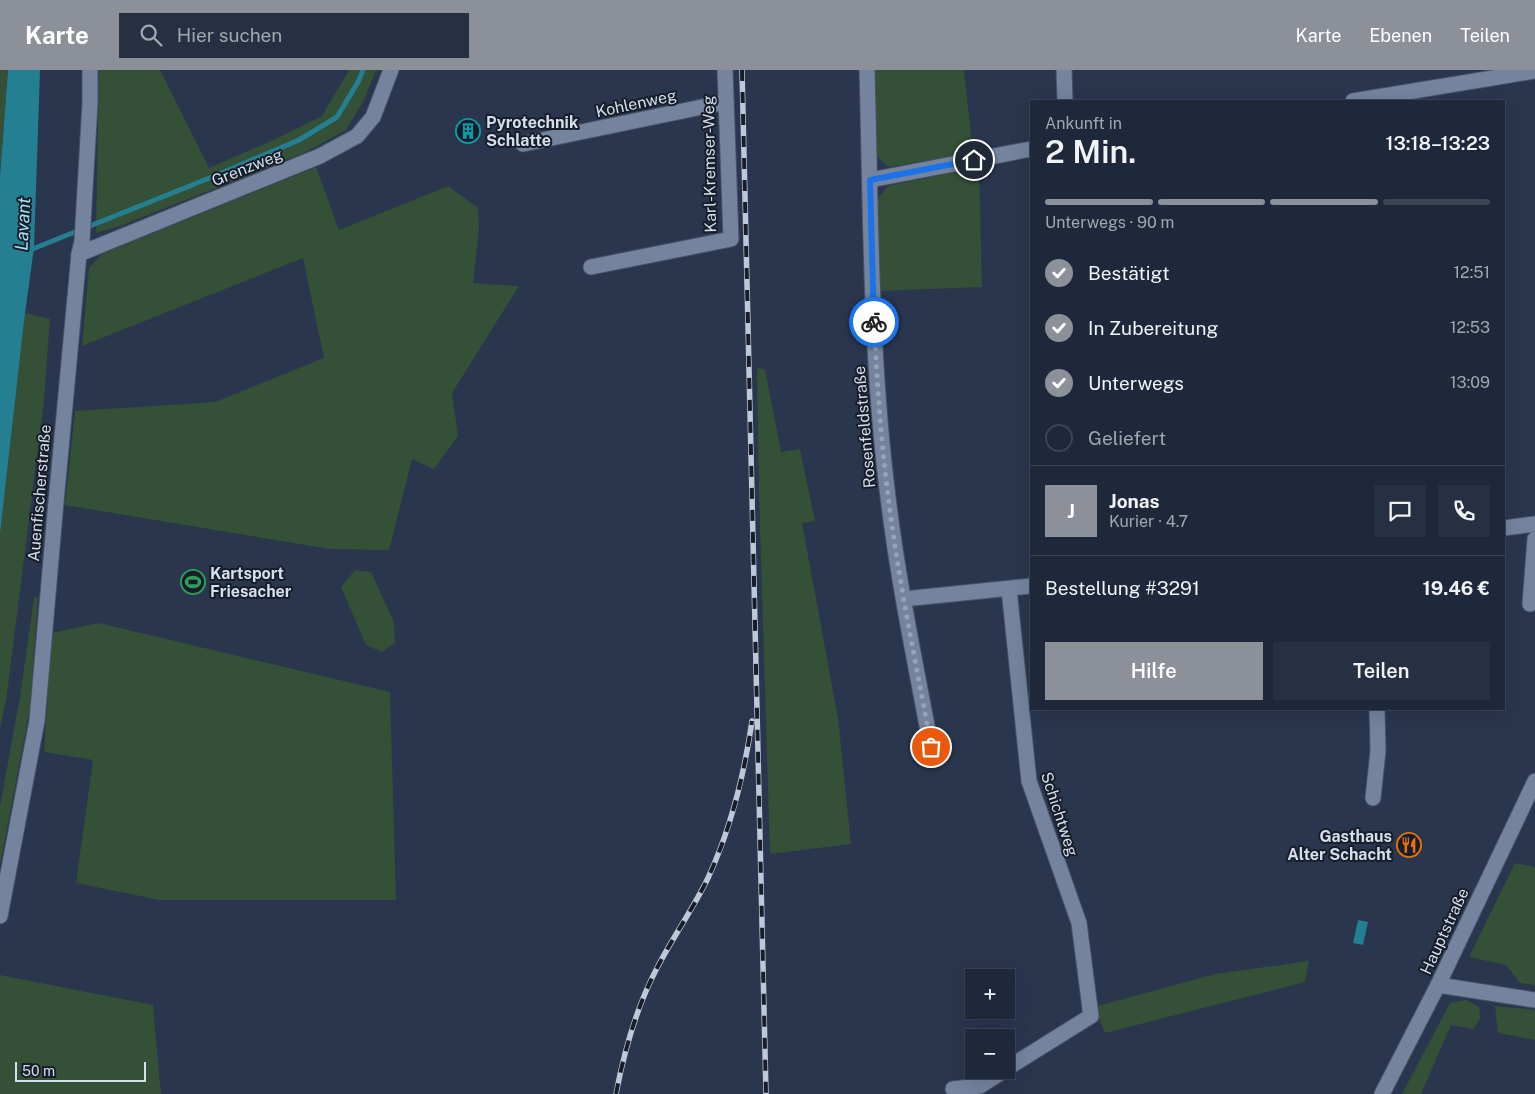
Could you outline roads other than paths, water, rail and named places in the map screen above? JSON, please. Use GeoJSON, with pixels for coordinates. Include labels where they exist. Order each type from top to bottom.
{"type":"FeatureCollection","features":[{"type":"Feature","properties":{"kind":"street","name":"Auenfischerstraße"},"geometry":{"type":"LineString","coordinates":[[0,916],[37,721],[84,213],[90,70]]}},
{"type":"Feature","properties":{"kind":"street","name":"Grenzweg"},"geometry":{"type":"LineString","coordinates":[[81,248],[320,156],[357,136],[373,117],[391,70]]}},
{"type":"Feature","properties":{"kind":"street","name":"Karl-Kremser-Weg"},"geometry":{"type":"LineString","coordinates":[[592,267],[731,239],[725,70]]}},
{"type":"Feature","properties":{"kind":"street","name":"Rosenfeldstraße"},"geometry":{"type":"LineString","coordinates":[[867,70],[876,375],[889,504],[931,747]]}},
{"type":"Feature","properties":{"kind":"street"},"geometry":{"type":"LineString","coordinates":[[1064,70],[1066,100]]}},
{"type":"Feature","properties":{"kind":"street"},"geometry":{"type":"LineString","coordinates":[[1369,100],[1535,71]]}},
{"type":"Feature","properties":{"kind":"street","name":"Kohlenweg"},"geometry":{"type":"LineString","coordinates":[[523,144],[726,102]]}},
{"type":"Feature","properties":{"kind":"street"},"geometry":{"type":"LineString","coordinates":[[870,180],[1030,149]]}},
{"type":"Feature","properties":{"kind":"street"},"geometry":{"type":"LineString","coordinates":[[1505,528],[1535,524]]}},
{"type":"Feature","properties":{"kind":"street"},"geometry":{"type":"LineString","coordinates":[[1530,604],[1535,539]]}},
{"type":"Feature","properties":{"kind":"street"},"geometry":{"type":"LineString","coordinates":[[904,599],[1030,586]]}},
{"type":"Feature","properties":{"kind":"street","name":"Schichtweg"},"geometry":{"type":"LineString","coordinates":[[1009,589],[1029,781],[1079,923],[1091,1016],[1015,1064]]}},
{"type":"Feature","properties":{"kind":"street"},"geometry":{"type":"LineString","coordinates":[[1374,798],[1378,751],[1377,710]]}},
{"type":"Feature","properties":{"kind":"street","name":"Hauptstraße"},"geometry":{"type":"LineString","coordinates":[[1382,1094],[1438,985],[1535,781]]}},
{"type":"Feature","properties":{"kind":"street"},"geometry":{"type":"LineString","coordinates":[[1438,985],[1535,1000]]}},
{"type":"Feature","properties":{"kind":"street"},"geometry":{"type":"LineString","coordinates":[[953,1089],[980,1086],[991,1079]]}},
{"type":"Feature","properties":{"kind":"water","name":"Lavant"},"geometry":{"type":"Polygon","coordinates":[[[8,70],[40,70],[34,248],[0,534],[0,177],[8,70]]]}},
{"type":"Feature","properties":{"kind":"water"},"geometry":{"type":"Polygon","coordinates":[[[1358,920],[1368,922],[1363,945],[1353,943],[1358,920]]]}},
{"type":"Feature","properties":{"kind":"waterway","name":"Lavant"},"geometry":{"type":"LineString","coordinates":[[30,250],[299,140],[337,117],[363,70]]}},
{"type":"Feature","properties":{"kind":"railway"},"geometry":{"type":"LineString","coordinates":[[742,70],[766,1094]]}},
{"type":"Feature","properties":{"kind":"railway"},"geometry":{"type":"LineString","coordinates":[[616,1094],[627,1046],[643,998],[663,957],[708,878],[730,821],[741,782],[752,721]]}},
{"type":"Feature","properties":{"kind":"place","name":"Pyrotechnik Schlatte"},"geometry":{"type":"Point","coordinates":[468,131]}},
{"type":"Feature","properties":{"kind":"place","name":"Kartsport Friesacher"},"geometry":{"type":"Point","coordinates":[193,582]}},
{"type":"Feature","properties":{"kind":"place","name":"Gasthaus Alter Schacht"},"geometry":{"type":"Point","coordinates":[1409,845]}}]}
